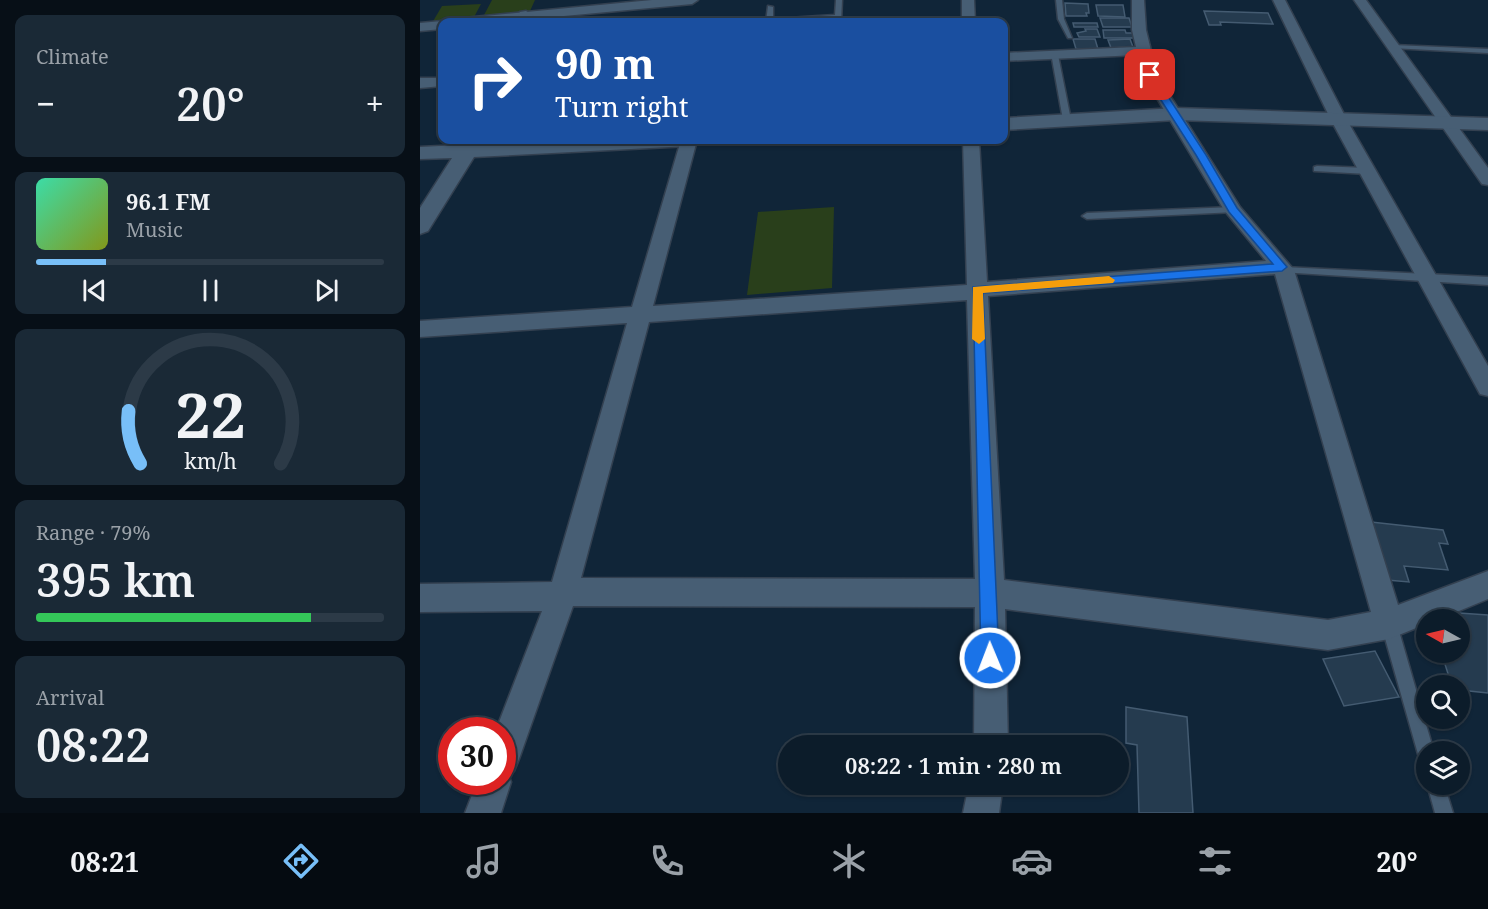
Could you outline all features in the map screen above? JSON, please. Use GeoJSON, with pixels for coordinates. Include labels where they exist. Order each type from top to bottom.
{"type":"FeatureCollection","features":[{"type":"Feature","properties":{"kind":"street"},"geometry":{"type":"LineString","coordinates":[[968,0],[969,18]]}},
{"type":"Feature","properties":{"kind":"street"},"geometry":{"type":"LineString","coordinates":[[1138,0],[1142,51],[1150,75],[1233,210],[1283,269],[1389,624]]}},
{"type":"Feature","properties":{"kind":"street"},"geometry":{"type":"LineString","coordinates":[[1279,0],[1340,120],[1488,387]]}},
{"type":"Feature","properties":{"kind":"street"},"geometry":{"type":"LineString","coordinates":[[1360,0],[1488,180]]}},
{"type":"Feature","properties":{"kind":"street"},"geometry":{"type":"LineString","coordinates":[[535,18],[684,4]]}},
{"type":"Feature","properties":{"kind":"street"},"geometry":{"type":"LineString","coordinates":[[420,27],[438,25]]}},
{"type":"Feature","properties":{"kind":"street"},"geometry":{"type":"LineString","coordinates":[[1008,57],[1142,51]]}},
{"type":"Feature","properties":{"kind":"street"},"geometry":{"type":"LineString","coordinates":[[420,83],[438,82]]}},
{"type":"Feature","properties":{"kind":"street"},"geometry":{"type":"LineString","coordinates":[[1008,124],[1176,114],[1488,124]]}},
{"type":"Feature","properties":{"kind":"street"},"geometry":{"type":"LineString","coordinates":[[420,153],[471,145],[514,144]]}},
{"type":"Feature","properties":{"kind":"street"},"geometry":{"type":"LineString","coordinates":[[516,721],[563,594],[688,144]]}},
{"type":"Feature","properties":{"kind":"street"},"geometry":{"type":"LineString","coordinates":[[971,144],[990,593],[991,735]]}},
{"type":"Feature","properties":{"kind":"street"},"geometry":{"type":"LineString","coordinates":[[420,226],[471,145]]}},
{"type":"Feature","properties":{"kind":"street"},"geometry":{"type":"LineString","coordinates":[[420,328],[1283,269]]}},
{"type":"Feature","properties":{"kind":"street"},"geometry":{"type":"LineString","coordinates":[[420,598],[563,594],[990,593],[1328,635],[1389,624],[1488,585]]}},
{"type":"Feature","properties":{"kind":"street"},"geometry":{"type":"LineString","coordinates":[[483,813],[489,795]]}},
{"type":"Feature","properties":{"kind":"street"},"geometry":{"type":"LineString","coordinates":[[981,813],[984,795]]}},
{"type":"Feature","properties":{"kind":"lane"},"geometry":{"type":"LineString","coordinates":[[838,18],[840,0]]}},
{"type":"Feature","properties":{"kind":"lane"},"geometry":{"type":"LineString","coordinates":[[1059,0],[1061,19],[1070,37]]}},
{"type":"Feature","properties":{"kind":"lane"},"geometry":{"type":"LineString","coordinates":[[769,18],[770,7]]}},
{"type":"Feature","properties":{"kind":"lane"},"geometry":{"type":"LineString","coordinates":[[1393,47],[1488,51]]}},
{"type":"Feature","properties":{"kind":"lane"},"geometry":{"type":"LineString","coordinates":[[1054,55],[1067,120]]}},
{"type":"Feature","properties":{"kind":"lane"},"geometry":{"type":"LineString","coordinates":[[1317,169],[1368,171]]}},
{"type":"Feature","properties":{"kind":"lane"},"geometry":{"type":"LineString","coordinates":[[1087,216],[1233,210]]}},
{"type":"Feature","properties":{"kind":"lane"},"geometry":{"type":"LineString","coordinates":[[1283,269],[1488,281]]}},
{"type":"Feature","properties":{"kind":"lane"},"geometry":{"type":"LineString","coordinates":[[1389,624],[1422,741]]}},
{"type":"Feature","properties":{"kind":"lane"},"geometry":{"type":"LineString","coordinates":[[1438,795],[1444,813]]}},
{"type":"Feature","properties":{"kind":"green space"},"geometry":{"type":"Polygon","coordinates":[[[492,0],[535,0],[530,11],[525,13],[484,15],[492,0]]]}},
{"type":"Feature","properties":{"kind":"green space"},"geometry":{"type":"Polygon","coordinates":[[[481,4],[474,18],[438,18],[438,22],[432,23],[442,6],[481,4]]]}},
{"type":"Feature","properties":{"kind":"green space"},"geometry":{"type":"Polygon","coordinates":[[[834,207],[832,288],[747,295],[758,212],[834,207]]]}},
{"type":"Feature","properties":{"kind":"building"},"geometry":{"type":"Polygon","coordinates":[[[1065,3],[1088,4],[1089,13],[1086,13],[1087,16],[1066,16],[1065,3]]]}},
{"type":"Feature","properties":{"kind":"building"},"geometry":{"type":"Polygon","coordinates":[[[1096,5],[1123,5],[1125,17],[1098,16],[1096,5]]]}},
{"type":"Feature","properties":{"kind":"building"},"geometry":{"type":"Polygon","coordinates":[[[1204,11],[1268,13],[1273,24],[1220,22],[1221,25],[1209,25],[1204,11]]]}},
{"type":"Feature","properties":{"kind":"building"},"geometry":{"type":"Polygon","coordinates":[[[1100,18],[1129,18],[1132,27],[1103,27],[1100,18]]]}},
{"type":"Feature","properties":{"kind":"building"},"geometry":{"type":"Polygon","coordinates":[[[1073,23],[1097,23],[1098,27],[1074,27],[1073,23]]]}},
{"type":"Feature","properties":{"kind":"building"},"geometry":{"type":"Polygon","coordinates":[[[1085,29],[1097,29],[1100,37],[1079,37],[1077,33],[1086,31],[1085,29]]]}},
{"type":"Feature","properties":{"kind":"building"},"geometry":{"type":"Polygon","coordinates":[[[1103,30],[1125,30],[1126,33],[1134,33],[1135,38],[1104,38],[1103,30]]]}},
{"type":"Feature","properties":{"kind":"building"},"geometry":{"type":"Polygon","coordinates":[[[1073,39],[1095,39],[1098,49],[1076,49],[1073,39]]]}},
{"type":"Feature","properties":{"kind":"building"},"geometry":{"type":"Polygon","coordinates":[[[1130,39],[1133,47],[1111,48],[1108,40],[1130,39]]]}},
{"type":"Feature","properties":{"kind":"building"},"geometry":{"type":"Polygon","coordinates":[[[1371,522],[1443,530],[1448,544],[1439,543],[1448,570],[1404,566],[1409,582],[1387,580],[1371,522]]]}},
{"type":"Feature","properties":{"kind":"building"},"geometry":{"type":"Polygon","coordinates":[[[1470,614],[1488,615],[1488,693],[1470,691],[1470,675],[1448,675],[1445,663],[1470,663],[1470,614]]]}},
{"type":"Feature","properties":{"kind":"building"},"geometry":{"type":"Polygon","coordinates":[[[1375,651],[1399,697],[1344,706],[1323,659],[1375,651]]]}},
{"type":"Feature","properties":{"kind":"building"},"geometry":{"type":"Polygon","coordinates":[[[1126,707],[1187,717],[1193,813],[1139,813],[1137,745],[1129,744],[1129,735],[1126,735],[1126,707]]]}},
{"type":"Feature","properties":{"kind":"slow traffic"},"geometry":{"type":"LineString","coordinates":[[979,339],[977,290],[1109,280]]}},
{"type":"Feature","properties":{"kind":"route"},"geometry":{"type":"LineString","coordinates":[[990,658],[990,593],[977,290],[1282,267],[1243,225],[1150,75]]}}]}
